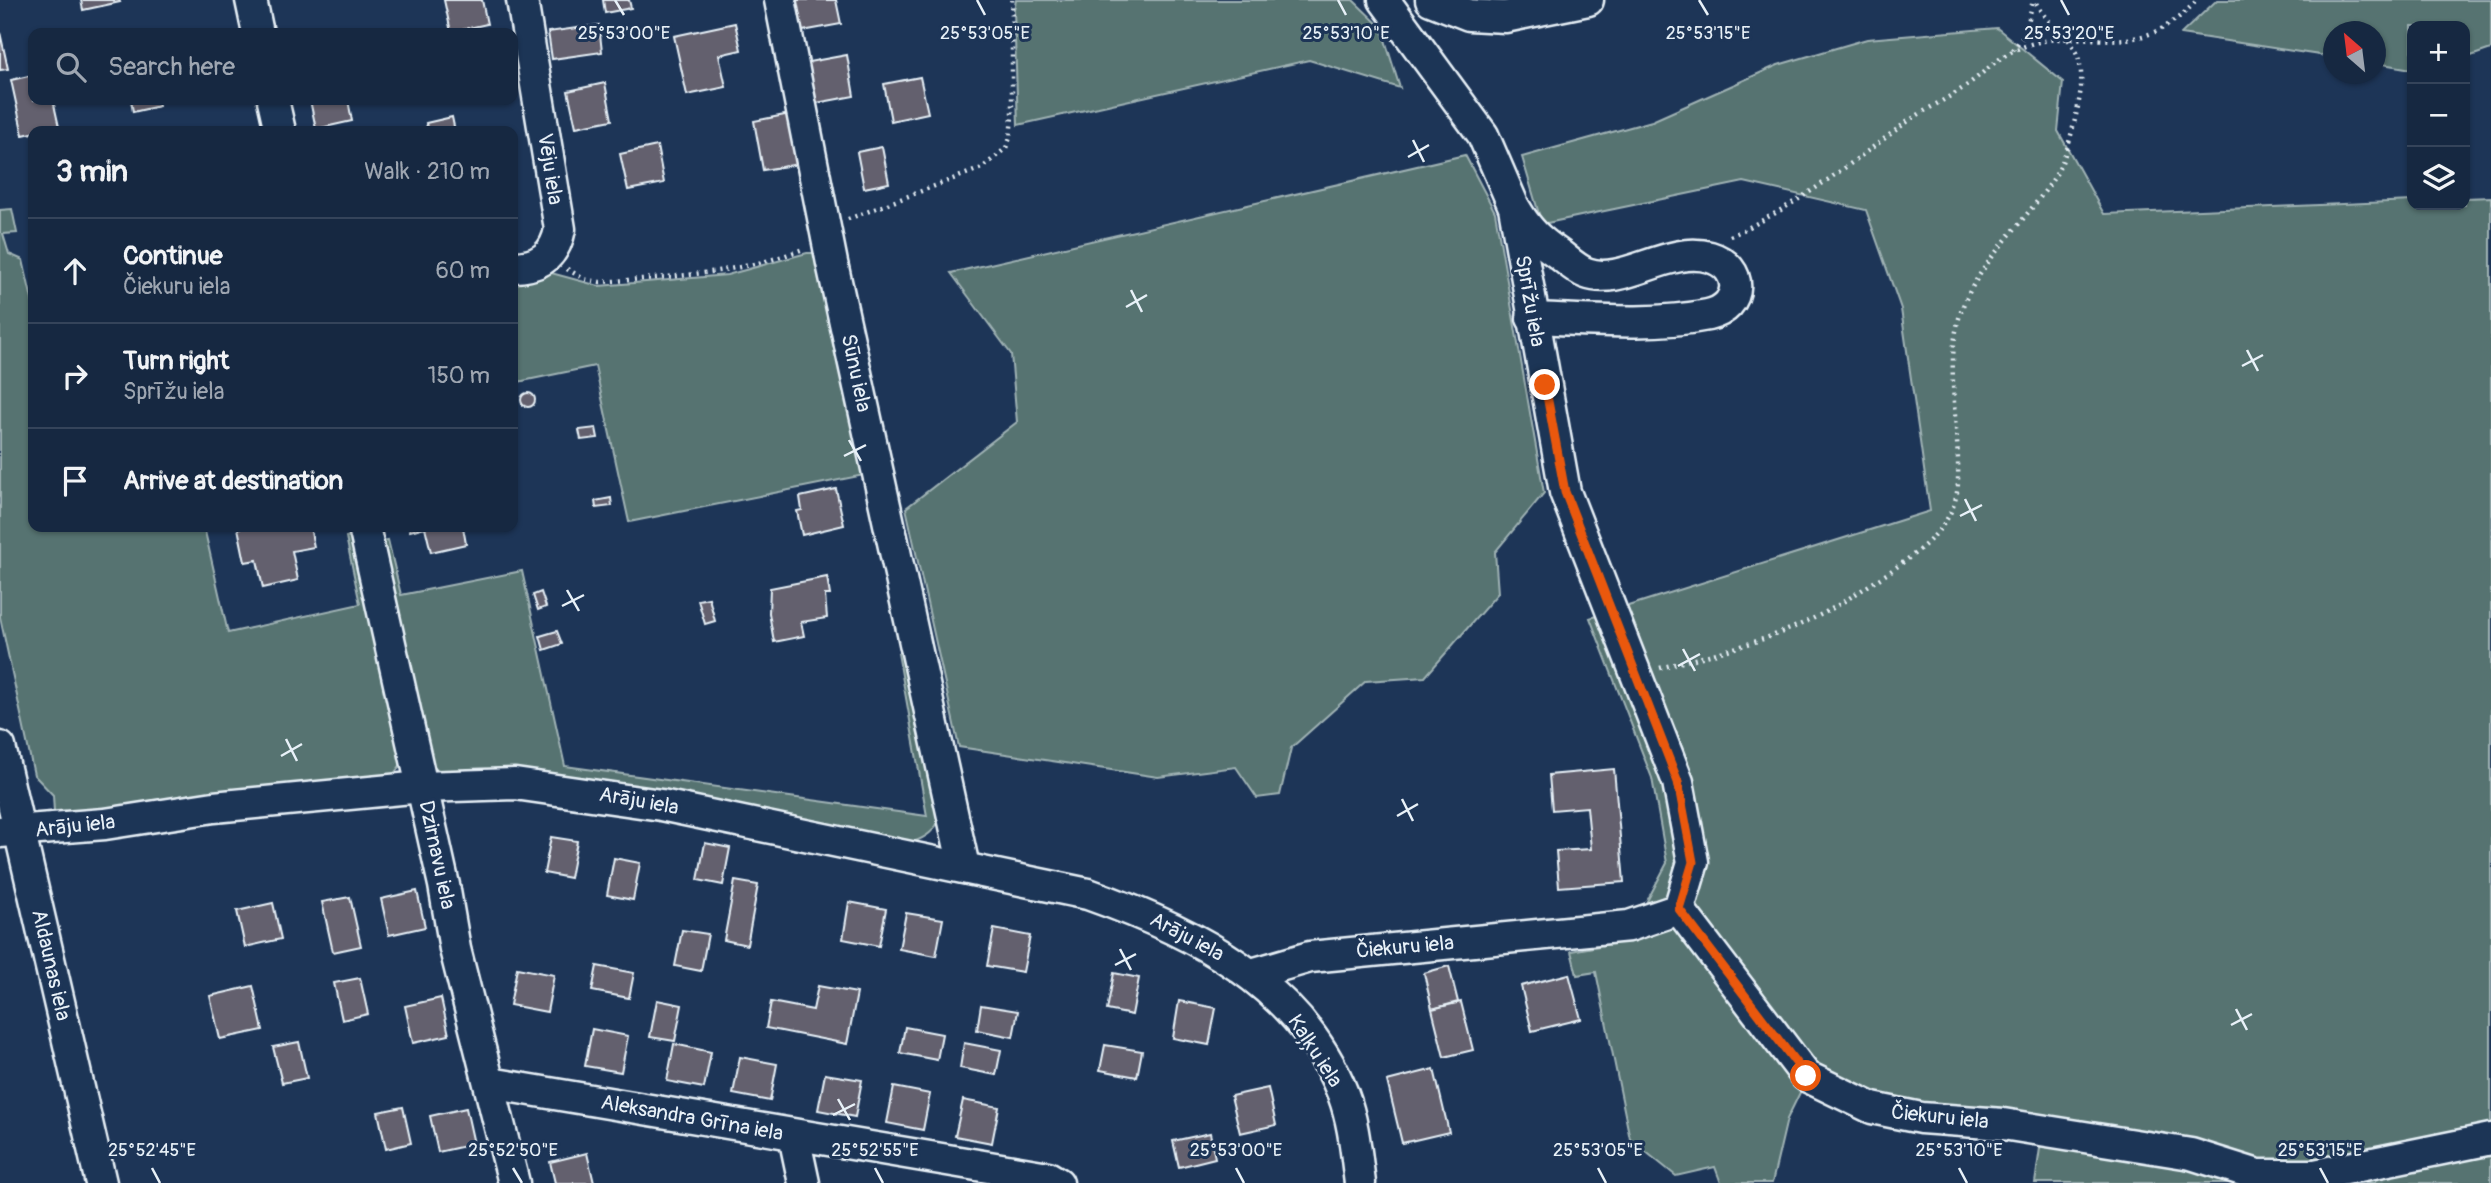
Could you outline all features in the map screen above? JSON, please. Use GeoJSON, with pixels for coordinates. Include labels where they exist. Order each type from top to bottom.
{"type":"FeatureCollection","features":[{"type":"Feature","properties":{"kind":"street"},"geometry":{"type":"LineString","coordinates":[[251,0],[257,28]]}},
{"type":"Feature","properties":{"kind":"street","name":"Vēju iela"},"geometry":{"type":"LineString","coordinates":[[518,266],[537,263],[550,255],[557,244],[560,229],[522,0]]}},
{"type":"Feature","properties":{"kind":"street","name":"Sūnu iela"},"geometry":{"type":"LineString","coordinates":[[780,0],[832,263],[964,867]]}},
{"type":"Feature","properties":{"kind":"street","name":"Sprīžu iela"},"geometry":{"type":"LineString","coordinates":[[1384,0],[1483,135],[1514,207],[1565,492],[1678,782],[1693,862],[1679,909]]}},
{"type":"Feature","properties":{"kind":"street"},"geometry":{"type":"LineString","coordinates":[[1431,0],[1469,15],[1505,17],[1588,0]]}},
{"type":"Feature","properties":{"kind":"street"},"geometry":{"type":"LineString","coordinates":[[274,105],[279,126]]}},
{"type":"Feature","properties":{"kind":"street"},"geometry":{"type":"LineString","coordinates":[[1514,207],[1527,229],[1538,240],[1588,274],[1605,277],[1687,254],[1711,257],[1724,265],[1732,276],[1736,290],[1732,302],[1721,311],[1704,316],[1632,320],[1532,318]]}},
{"type":"Feature","properties":{"kind":"street","name":"Dzirnavu iela"},"geometry":{"type":"LineString","coordinates":[[365,532],[455,949],[514,1183]]}},
{"type":"Feature","properties":{"kind":"street","name":"Aldaunas iela"},"geometry":{"type":"LineString","coordinates":[[0,747],[10,831],[102,1183]]}},
{"type":"Feature","properties":{"kind":"street","name":"Arāju iela"},"geometry":{"type":"LineString","coordinates":[[10,831],[422,787],[515,784],[585,792],[1088,894],[1142,913],[1188,934],[1252,974]]}},
{"type":"Feature","properties":{"kind":"street","name":"Čiekuru iela"},"geometry":{"type":"LineString","coordinates":[[1252,974],[1310,957],[1629,926],[1679,909],[1806,1076],[1872,1108],[1921,1118],[2003,1124],[2191,1154],[2258,1175],[2315,1175],[2491,1139]]}},
{"type":"Feature","properties":{"kind":"street","name":"Kaļķu iela"},"geometry":{"type":"LineString","coordinates":[[1252,974],[1283,1002],[1329,1067],[1352,1123],[1360,1183]]}},
{"type":"Feature","properties":{"kind":"street","name":"Aleksandra Grīna iela"},"geometry":{"type":"LineString","coordinates":[[490,1083],[1048,1177],[1058,1183]]}},
{"type":"Feature","properties":{"kind":"street"},"geometry":{"type":"LineString","coordinates":[[794,1136],[804,1183]]}},
{"type":"Feature","properties":{"kind":"path"},"geometry":{"type":"LineString","coordinates":[[1636,674],[1732,649],[1814,618],[1905,561],[1944,524],[1956,505],[1958,481],[1954,358],[1958,324],[1975,283],[2056,175],[2080,99],[2082,76],[2077,54],[2067,38],[2044,17],[2034,0]]}},
{"type":"Feature","properties":{"kind":"path"},"geometry":{"type":"LineString","coordinates":[[2012,51],[2026,32],[2034,0]]}},
{"type":"Feature","properties":{"kind":"path"},"geometry":{"type":"LineString","coordinates":[[1687,254],[1746,229],[1843,171],[1902,125],[1965,87],[2012,51],[2036,41],[2067,38],[2124,40],[2151,35],[2180,19],[2196,0]]}},
{"type":"Feature","properties":{"kind":"green space"},"geometry":{"type":"Polygon","coordinates":[[[1016,0],[1353,0],[1381,27],[1400,88],[1309,60],[1018,125],[1014,10],[1016,0]]]}},
{"type":"Feature","properties":{"kind":"green space"},"geometry":{"type":"Polygon","coordinates":[[[2217,0],[2491,0],[2491,49],[2470,56],[2470,21],[2407,21],[2407,68],[2386,65],[2386,21],[2323,21],[2323,55],[2181,34],[2217,0]]]}},
{"type":"Feature","properties":{"kind":"green space"},"geometry":{"type":"Polygon","coordinates":[[[1997,28],[2063,82],[2058,131],[2104,214],[2407,201],[2407,210],[2470,210],[2470,198],[2491,197],[2491,1183],[2234,1183],[2233,1154],[1870,1096],[1814,1064],[1787,1119],[1772,1183],[1721,1183],[1715,1167],[1676,1176],[1630,1139],[1596,972],[1577,975],[1571,951],[1626,941],[1667,863],[1652,778],[1590,618],[1930,511],[1901,309],[1866,210],[1744,182],[1542,224],[1522,157],[1652,121],[1778,65],[1867,39],[1997,28]]]}},
{"type":"Feature","properties":{"kind":"green space"},"geometry":{"type":"Polygon","coordinates":[[[1465,155],[1495,212],[1544,493],[1495,552],[1498,593],[1425,677],[1366,681],[1291,748],[1280,795],[1257,798],[1236,767],[1158,777],[959,747],[906,508],[1017,422],[1011,354],[951,273],[1465,155]]]}},
{"type":"Feature","properties":{"kind":"green space"},"geometry":{"type":"Polygon","coordinates":[[[12,209],[17,233],[3,234],[9,254],[23,260],[28,282],[28,532],[205,532],[228,633],[360,604],[346,537],[354,535],[403,762],[392,776],[60,815],[54,812],[53,795],[34,775],[0,617],[0,210],[12,209]]]}},
{"type":"Feature","properties":{"kind":"green space"},"geometry":{"type":"Polygon","coordinates":[[[807,253],[818,253],[864,475],[629,522],[595,366],[518,382],[518,273],[544,271],[599,286],[727,275],[807,253]]]}},
{"type":"Feature","properties":{"kind":"green space"},"geometry":{"type":"Polygon","coordinates":[[[388,540],[401,595],[522,571],[565,766],[927,816],[898,653],[910,652],[941,816],[939,821],[930,833],[913,842],[440,771],[433,766],[382,541],[388,540]]]}},
{"type":"Feature","properties":{"kind":"green space"},"geometry":{"type":"Polygon","coordinates":[[[2041,1141],[2192,1167],[2232,1183],[2035,1183],[2041,1141]]]}},
{"type":"Feature","properties":{"kind":"building"},"geometry":{"type":"Polygon","coordinates":[[[81,0],[119,0],[120,2],[83,10],[81,0]]]}},
{"type":"Feature","properties":{"kind":"building"},"geometry":{"type":"Polygon","coordinates":[[[444,0],[482,0],[487,24],[450,28],[444,0]]]}},
{"type":"Feature","properties":{"kind":"building"},"geometry":{"type":"Polygon","coordinates":[[[603,0],[629,0],[631,8],[605,13],[603,0]]]}},
{"type":"Feature","properties":{"kind":"building"},"geometry":{"type":"Polygon","coordinates":[[[791,0],[836,0],[841,24],[797,32],[791,0]]]}},
{"type":"Feature","properties":{"kind":"building"},"geometry":{"type":"Polygon","coordinates":[[[735,23],[741,50],[719,55],[726,87],[687,95],[674,36],[735,23]]]}},
{"type":"Feature","properties":{"kind":"building"},"geometry":{"type":"Polygon","coordinates":[[[599,25],[602,52],[552,59],[548,32],[599,25]]]}},
{"type":"Feature","properties":{"kind":"building"},"geometry":{"type":"Polygon","coordinates":[[[0,32],[8,69],[0,70],[0,32]]]}},
{"type":"Feature","properties":{"kind":"building"},"geometry":{"type":"Polygon","coordinates":[[[847,55],[854,96],[811,104],[803,63],[847,55]]]}},
{"type":"Feature","properties":{"kind":"building"},"geometry":{"type":"Polygon","coordinates":[[[28,76],[28,105],[54,105],[59,126],[28,126],[28,134],[23,135],[11,80],[28,76]]]}},
{"type":"Feature","properties":{"kind":"building"},"geometry":{"type":"Polygon","coordinates":[[[920,77],[928,113],[891,121],[884,84],[920,77]]]}},
{"type":"Feature","properties":{"kind":"building"},"geometry":{"type":"Polygon","coordinates":[[[605,83],[612,120],[576,127],[568,91],[605,83]]]}},
{"type":"Feature","properties":{"kind":"building"},"geometry":{"type":"Polygon","coordinates":[[[132,105],[159,106],[133,112],[132,105]]]}},
{"type":"Feature","properties":{"kind":"building"},"geometry":{"type":"Polygon","coordinates":[[[311,105],[349,105],[352,121],[315,126],[311,105]]]}},
{"type":"Feature","properties":{"kind":"building"},"geometry":{"type":"Polygon","coordinates":[[[790,114],[799,164],[763,170],[754,121],[790,114]]]}},
{"type":"Feature","properties":{"kind":"building"},"geometry":{"type":"Polygon","coordinates":[[[452,117],[454,126],[427,126],[426,123],[452,117]]]}},
{"type":"Feature","properties":{"kind":"building"},"geometry":{"type":"Polygon","coordinates":[[[657,146],[664,183],[628,190],[620,154],[657,146]]]}},
{"type":"Feature","properties":{"kind":"building"},"geometry":{"type":"Polygon","coordinates":[[[882,147],[889,183],[864,188],[857,152],[882,147]]]}},
{"type":"Feature","properties":{"kind":"building"},"geometry":{"type":"Polygon","coordinates":[[[528,393],[533,395],[533,405],[528,407],[523,405],[521,400],[523,395],[528,393]]]}},
{"type":"Feature","properties":{"kind":"building"},"geometry":{"type":"Polygon","coordinates":[[[596,428],[598,438],[581,440],[579,430],[596,428]]]}},
{"type":"Feature","properties":{"kind":"building"},"geometry":{"type":"Polygon","coordinates":[[[836,489],[844,525],[802,535],[797,511],[802,510],[800,497],[836,489]]]}},
{"type":"Feature","properties":{"kind":"building"},"geometry":{"type":"Polygon","coordinates":[[[611,498],[612,506],[596,508],[595,501],[611,498]]]}},
{"type":"Feature","properties":{"kind":"building"},"geometry":{"type":"Polygon","coordinates":[[[239,532],[311,532],[314,547],[292,551],[298,580],[263,588],[257,560],[245,562],[239,532]]]}},
{"type":"Feature","properties":{"kind":"building"},"geometry":{"type":"Polygon","coordinates":[[[426,532],[464,532],[466,544],[431,552],[426,532]]]}},
{"type":"Feature","properties":{"kind":"building"},"geometry":{"type":"Polygon","coordinates":[[[827,577],[830,595],[825,595],[827,618],[801,622],[804,636],[774,642],[769,613],[770,588],[827,577]]]}},
{"type":"Feature","properties":{"kind":"building"},"geometry":{"type":"Polygon","coordinates":[[[541,592],[546,607],[538,610],[533,595],[541,592]]]}},
{"type":"Feature","properties":{"kind":"building"},"geometry":{"type":"Polygon","coordinates":[[[709,598],[715,621],[705,624],[698,600],[709,598]]]}},
{"type":"Feature","properties":{"kind":"building"},"geometry":{"type":"Polygon","coordinates":[[[557,631],[562,644],[544,650],[540,636],[557,631]]]}},
{"type":"Feature","properties":{"kind":"building"},"geometry":{"type":"Polygon","coordinates":[[[1614,769],[1624,882],[1559,887],[1556,851],[1591,849],[1587,807],[1552,810],[1549,775],[1614,769]]]}},
{"type":"Feature","properties":{"kind":"building"},"geometry":{"type":"Polygon","coordinates":[[[551,837],[577,841],[570,878],[544,873],[551,837]]]}},
{"type":"Feature","properties":{"kind":"building"},"geometry":{"type":"Polygon","coordinates":[[[705,843],[730,848],[723,885],[698,880],[705,843]]]}},
{"type":"Feature","properties":{"kind":"building"},"geometry":{"type":"Polygon","coordinates":[[[614,858],[640,863],[633,900],[607,895],[614,858]]]}},
{"type":"Feature","properties":{"kind":"building"},"geometry":{"type":"Polygon","coordinates":[[[735,881],[758,885],[747,945],[724,940],[735,881]]]}},
{"type":"Feature","properties":{"kind":"building"},"geometry":{"type":"Polygon","coordinates":[[[417,891],[425,927],[389,935],[381,899],[417,891]]]}},
{"type":"Feature","properties":{"kind":"building"},"geometry":{"type":"Polygon","coordinates":[[[350,897],[361,946],[333,952],[322,902],[350,897]]]}},
{"type":"Feature","properties":{"kind":"building"},"geometry":{"type":"Polygon","coordinates":[[[849,902],[886,909],[879,946],[843,939],[849,902]]]}},
{"type":"Feature","properties":{"kind":"building"},"geometry":{"type":"Polygon","coordinates":[[[273,903],[281,939],[245,947],[237,911],[273,903]]]}},
{"type":"Feature","properties":{"kind":"building"},"geometry":{"type":"Polygon","coordinates":[[[906,913],[943,919],[936,956],[899,949],[906,913]]]}},
{"type":"Feature","properties":{"kind":"building"},"geometry":{"type":"Polygon","coordinates":[[[994,929],[1030,936],[1023,972],[987,966],[994,929]]]}},
{"type":"Feature","properties":{"kind":"building"},"geometry":{"type":"Polygon","coordinates":[[[682,930],[708,934],[701,971],[675,966],[682,930]]]}},
{"type":"Feature","properties":{"kind":"building"},"geometry":{"type":"Polygon","coordinates":[[[597,966],[634,973],[629,998],[592,991],[597,966]]]}},
{"type":"Feature","properties":{"kind":"building"},"geometry":{"type":"Polygon","coordinates":[[[1449,966],[1458,1002],[1432,1009],[1424,973],[1449,966]]]}},
{"type":"Feature","properties":{"kind":"building"},"geometry":{"type":"Polygon","coordinates":[[[517,968],[554,975],[547,1012],[510,1005],[517,968]]]}},
{"type":"Feature","properties":{"kind":"building"},"geometry":{"type":"Polygon","coordinates":[[[1114,973],[1139,978],[1132,1015],[1107,1010],[1114,973]]]}},
{"type":"Feature","properties":{"kind":"building"},"geometry":{"type":"Polygon","coordinates":[[[1569,974],[1581,1019],[1532,1031],[1521,986],[1569,974]]]}},
{"type":"Feature","properties":{"kind":"building"},"geometry":{"type":"Polygon","coordinates":[[[360,978],[368,1014],[342,1020],[334,983],[360,978]]]}},
{"type":"Feature","properties":{"kind":"building"},"geometry":{"type":"Polygon","coordinates":[[[253,986],[263,1030],[220,1039],[210,996],[253,986]]]}},
{"type":"Feature","properties":{"kind":"building"},"geometry":{"type":"Polygon","coordinates":[[[818,986],[857,993],[847,1044],[766,1028],[771,1002],[813,1010],[818,986]]]}},
{"type":"Feature","properties":{"kind":"building"},"geometry":{"type":"Polygon","coordinates":[[[441,998],[449,1035],[413,1043],[405,1006],[441,998]]]}},
{"type":"Feature","properties":{"kind":"building"},"geometry":{"type":"Polygon","coordinates":[[[657,1000],[682,1005],[675,1041],[650,1037],[657,1000]]]}},
{"type":"Feature","properties":{"kind":"building"},"geometry":{"type":"Polygon","coordinates":[[[1179,1001],[1216,1008],[1209,1045],[1173,1038],[1179,1001]]]}},
{"type":"Feature","properties":{"kind":"building"},"geometry":{"type":"Polygon","coordinates":[[[1461,1002],[1473,1050],[1444,1057],[1432,1009],[1461,1002]]]}},
{"type":"Feature","properties":{"kind":"building"},"geometry":{"type":"Polygon","coordinates":[[[981,1005],[1018,1011],[1013,1037],[977,1030],[981,1005]]]}},
{"type":"Feature","properties":{"kind":"building"},"geometry":{"type":"Polygon","coordinates":[[[905,1027],[942,1034],[937,1060],[900,1053],[905,1027]]]}},
{"type":"Feature","properties":{"kind":"building"},"geometry":{"type":"Polygon","coordinates":[[[592,1029],[628,1036],[621,1072],[585,1066],[592,1029]]]}},
{"type":"Feature","properties":{"kind":"building"},"geometry":{"type":"Polygon","coordinates":[[[299,1042],[307,1078],[282,1083],[273,1047],[299,1042]]]}},
{"type":"Feature","properties":{"kind":"building"},"geometry":{"type":"Polygon","coordinates":[[[964,1043],[1001,1050],[996,1075],[960,1068],[964,1043]]]}},
{"type":"Feature","properties":{"kind":"building"},"geometry":{"type":"Polygon","coordinates":[[[674,1044],[711,1052],[704,1088],[667,1081],[674,1044]]]}},
{"type":"Feature","properties":{"kind":"building"},"geometry":{"type":"Polygon","coordinates":[[[1105,1045],[1142,1051],[1137,1077],[1100,1070],[1105,1045]]]}},
{"type":"Feature","properties":{"kind":"building"},"geometry":{"type":"Polygon","coordinates":[[[740,1057],[777,1064],[770,1101],[733,1094],[740,1057]]]}},
{"type":"Feature","properties":{"kind":"building"},"geometry":{"type":"Polygon","coordinates":[[[1434,1069],[1449,1132],[1402,1143],[1387,1081],[1434,1069]]]}},
{"type":"Feature","properties":{"kind":"building"},"geometry":{"type":"Polygon","coordinates":[[[825,1074],[862,1080],[855,1117],[818,1110],[825,1074]]]}},
{"type":"Feature","properties":{"kind":"building"},"geometry":{"type":"Polygon","coordinates":[[[894,1087],[930,1094],[923,1130],[887,1123],[894,1087]]]}},
{"type":"Feature","properties":{"kind":"building"},"geometry":{"type":"Polygon","coordinates":[[[1268,1088],[1276,1125],[1240,1133],[1231,1096],[1268,1088]]]}},
{"type":"Feature","properties":{"kind":"building"},"geometry":{"type":"Polygon","coordinates":[[[963,1100],[999,1107],[992,1143],[955,1136],[963,1100]]]}},
{"type":"Feature","properties":{"kind":"building"},"geometry":{"type":"Polygon","coordinates":[[[403,1107],[411,1143],[386,1149],[378,1112],[403,1107]]]}},
{"type":"Feature","properties":{"kind":"building"},"geometry":{"type":"Polygon","coordinates":[[[466,1108],[474,1144],[438,1152],[430,1116],[466,1108]]]}},
{"type":"Feature","properties":{"kind":"building"},"geometry":{"type":"Polygon","coordinates":[[[1210,1133],[1215,1158],[1179,1167],[1173,1141],[1210,1133]]]}},
{"type":"Feature","properties":{"kind":"building"},"geometry":{"type":"Polygon","coordinates":[[[587,1153],[594,1183],[555,1183],[550,1162],[587,1153]]]}},
{"type":"Feature","properties":{"kind":"route"},"geometry":{"type":"LineString","coordinates":[[1545,385],[1565,492],[1678,782],[1693,862],[1679,909],[1806,1076]]}}]}
